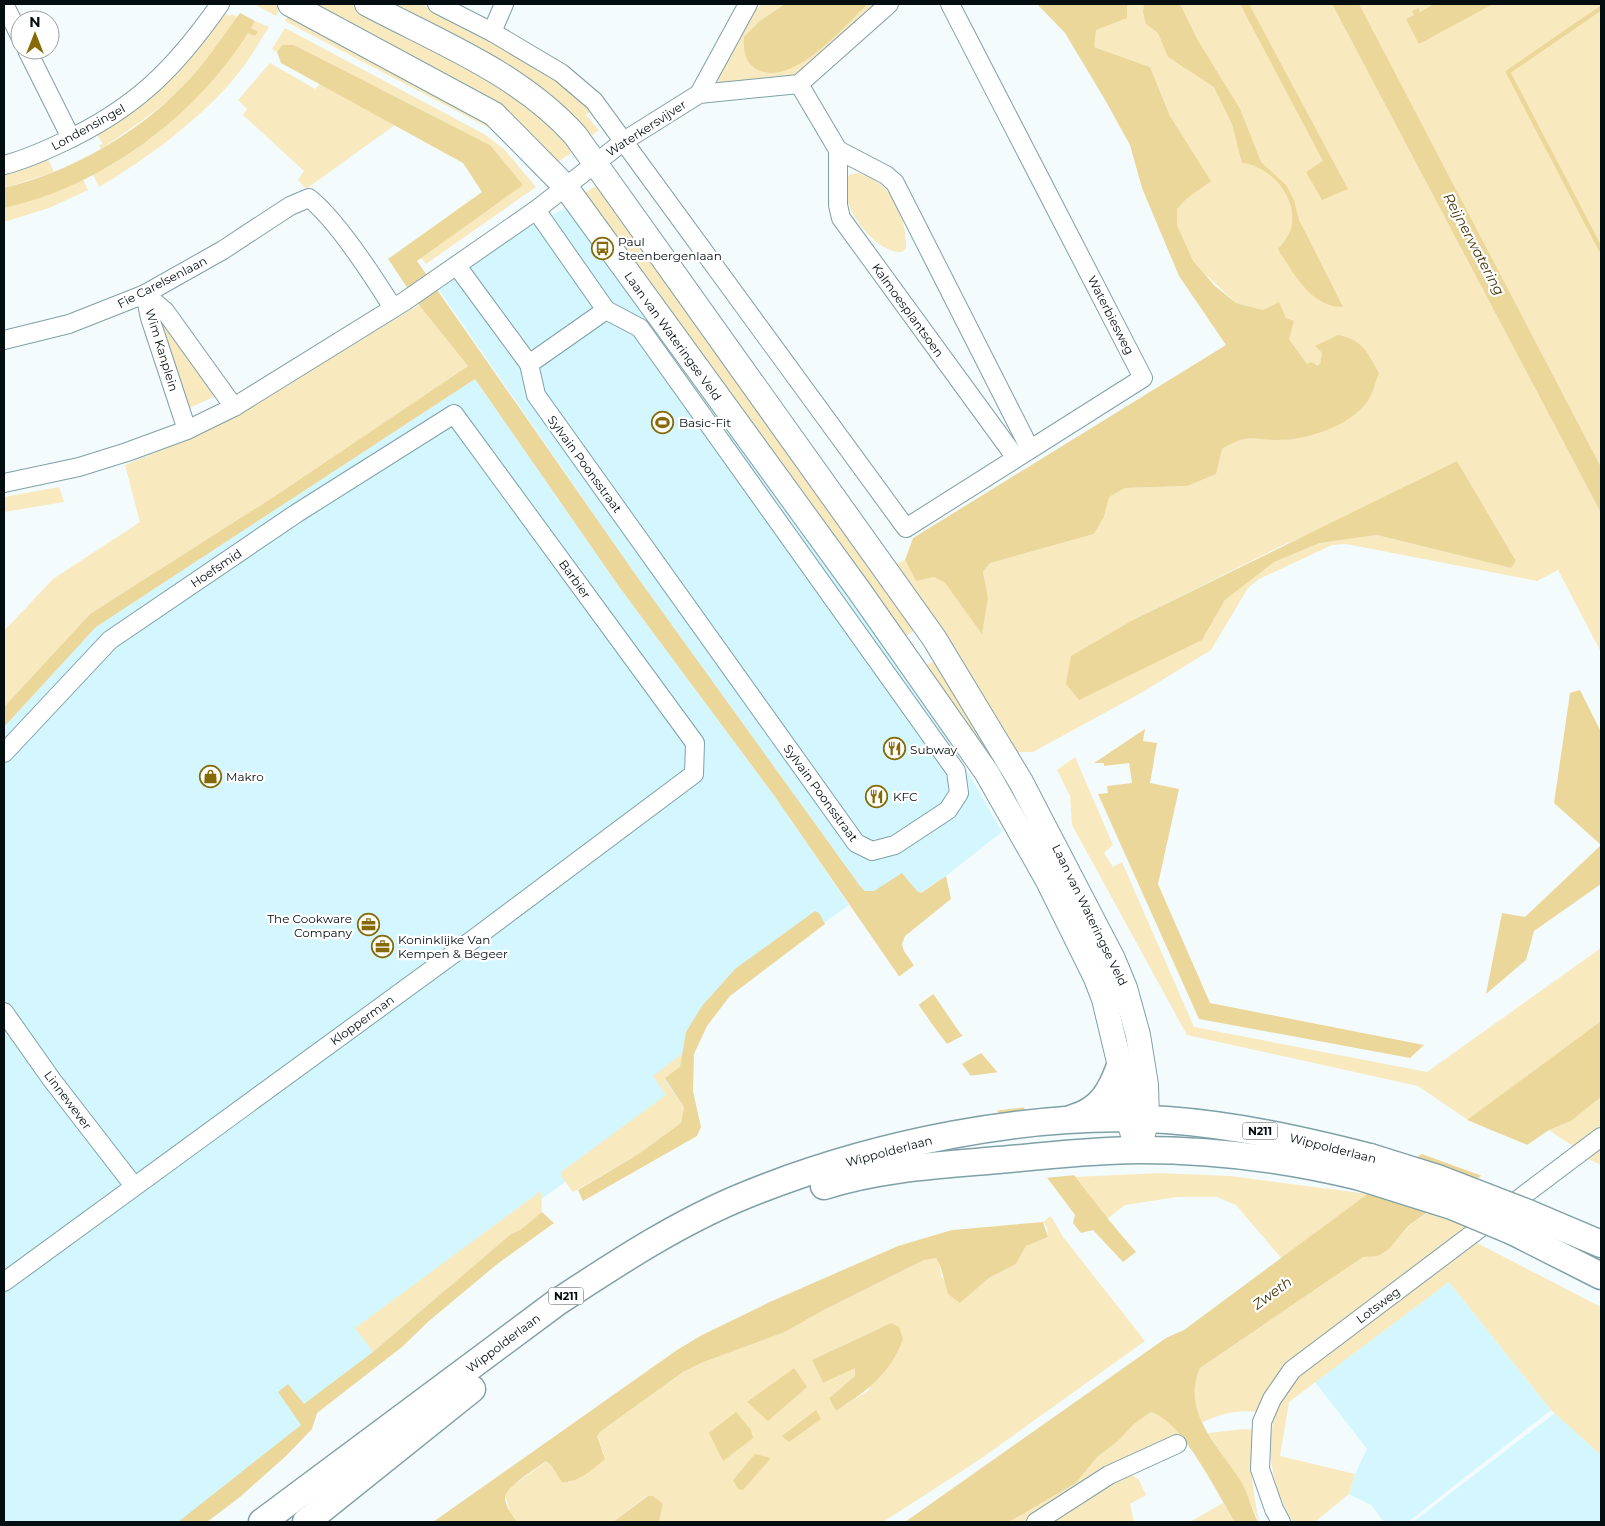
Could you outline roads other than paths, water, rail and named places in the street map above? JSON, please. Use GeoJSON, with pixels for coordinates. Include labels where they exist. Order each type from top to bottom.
{"type":"FeatureCollection","features":[{"type":"Feature","properties":{"kind":"main road"},"geometry":{"type":"LineString","coordinates":[[1061,1121],[1080,1116],[1098,1106],[1110,1092],[1120,1066]]}},
{"type":"Feature","properties":{"kind":"main road","name":"Wippolderlaan"},"geometry":{"type":"LineString","coordinates":[[262,1522],[556,1303],[670,1231],[746,1195],[792,1178],[918,1142],[979,1131],[1061,1121],[1138,1119],[1200,1123],[1256,1131],[1365,1167]]}},
{"type":"Feature","properties":{"kind":"main road","name":"Wippolderlaan"},"geometry":{"type":"LineString","coordinates":[[306,1522],[425,1425],[568,1316],[617,1282],[684,1242],[760,1206],[843,1180],[918,1168],[1138,1150],[1247,1156],[1298,1163],[1365,1167],[1450,1183],[1521,1223],[1601,1276]]}},
{"type":"Feature","properties":{"kind":"main road","name":"Wippolderlaan"},"geometry":{"type":"LineString","coordinates":[[1521,1223],[1601,1244]]}},
{"type":"Feature","properties":{"kind":"street"},"geometry":{"type":"LineString","coordinates":[[4,4],[10,16]]}},
{"type":"Feature","properties":{"kind":"street","name":"Londensingel"},"geometry":{"type":"LineString","coordinates":[[4,165],[22,161],[71,138],[120,111],[158,80],[194,41],[220,4]]}},
{"type":"Feature","properties":{"kind":"street","name":"Laan van Wateringse Veld"},"geometry":{"type":"LineString","coordinates":[[290,4],[494,114],[565,186],[907,656],[987,773],[1047,879],[1078,939],[1104,1000],[1120,1066],[1138,1119]]}},
{"type":"Feature","properties":{"kind":"street","name":"Laan van Wateringse Veld"},"geometry":{"type":"LineString","coordinates":[[367,4],[512,80],[556,114],[575,135],[934,638],[1021,782],[1114,959],[1125,988],[1138,1035],[1146,1085],[1138,1119],[1138,1150]]}},
{"type":"Feature","properties":{"kind":"street"},"geometry":{"type":"LineString","coordinates":[[437,4],[492,32],[561,73],[594,101],[624,141]]}},
{"type":"Feature","properties":{"kind":"street"},"geometry":{"type":"LineString","coordinates":[[492,32],[504,4]]}},
{"type":"Feature","properties":{"kind":"street","name":"Waterkersvijver"},"geometry":{"type":"LineString","coordinates":[[699,94],[748,4]]}},
{"type":"Feature","properties":{"kind":"street"},"geometry":{"type":"LineString","coordinates":[[889,4],[799,84],[838,150],[886,175],[895,183],[1023,454]]}},
{"type":"Feature","properties":{"kind":"street","name":"Waterbiesweg"},"geometry":{"type":"LineString","coordinates":[[624,141],[906,528],[1144,378],[950,4]]}},
{"type":"Feature","properties":{"kind":"street"},"geometry":{"type":"LineString","coordinates":[[32,60],[71,138]]}},
{"type":"Feature","properties":{"kind":"street","name":"Waterkersvijver"},"geometry":{"type":"LineString","coordinates":[[594,163],[624,141],[699,94],[799,84]]}},
{"type":"Feature","properties":{"kind":"street","name":"Kalmoesplantsoen"},"geometry":{"type":"LineString","coordinates":[[838,150],[838,205],[841,218],[1023,454]]}},
{"type":"Feature","properties":{"kind":"street"},"geometry":{"type":"LineString","coordinates":[[4,483],[79,467],[187,430],[234,407],[435,281],[536,210],[594,163]]}},
{"type":"Feature","properties":{"kind":"street","name":"Fie Carelsenlaan"},"geometry":{"type":"LineString","coordinates":[[4,340],[69,324],[145,294],[223,250],[290,206],[309,198],[322,208],[379,285],[399,304]]}},
{"type":"Feature","properties":{"kind":"street","name":"Sylvain Poonsstraat"},"geometry":{"type":"LineString","coordinates":[[457,266],[529,364],[536,395],[856,843],[872,851],[895,845],[948,810],[959,793],[956,771],[640,328],[606,310],[536,210]]}},
{"type":"Feature","properties":{"kind":"street","name":"Wim Kanplein"},"geometry":{"type":"LineString","coordinates":[[145,294],[165,311],[234,407]]}},
{"type":"Feature","properties":{"kind":"street","name":"Wim Kanplein"},"geometry":{"type":"LineString","coordinates":[[145,294],[150,318],[187,430]]}},
{"type":"Feature","properties":{"kind":"street"},"geometry":{"type":"LineString","coordinates":[[529,364],[606,310]]}},
{"type":"Feature","properties":{"kind":"street","name":"Barbier"},"geometry":{"type":"LineString","coordinates":[[454,414],[696,743]]}},
{"type":"Feature","properties":{"kind":"street","name":"Hoefsmid"},"geometry":{"type":"LineString","coordinates":[[4,753],[110,640],[297,514],[454,414]]}},
{"type":"Feature","properties":{"kind":"street"},"geometry":{"type":"LineString","coordinates":[[907,656],[934,638]]}},
{"type":"Feature","properties":{"kind":"street","name":"Klopperman"},"geometry":{"type":"LineString","coordinates":[[4,1282],[463,946],[694,774],[696,743]]}},
{"type":"Feature","properties":{"kind":"street","name":"Linnewever"},"geometry":{"type":"LineString","coordinates":[[4,1012],[52,1080],[134,1186]]}},
{"type":"Feature","properties":{"kind":"street","name":"Lotsweg"},"geometry":{"type":"LineString","coordinates":[[1281,1522],[1274,1509],[1260,1469],[1262,1422],[1272,1399],[1292,1370],[1599,1139]]}},
{"type":"Feature","properties":{"kind":"street"},"geometry":{"type":"LineString","coordinates":[[1036,1522],[1109,1475],[1177,1444]]}},
{"type":"Feature","properties":{"kind":"water"},"geometry":{"type":"Polygon","coordinates":[[[785,4],[868,4],[833,39],[803,62],[787,70],[772,73],[758,70],[750,64],[746,56],[744,37],[761,20],[785,4]]]}},
{"type":"Feature","properties":{"kind":"water"},"geometry":{"type":"Polygon","coordinates":[[[1037,4],[1127,4],[1127,18],[1096,30],[1094,47],[1150,67],[1170,116],[1211,181],[1186,199],[1177,209],[1177,225],[1193,261],[1215,286],[1236,303],[1263,310],[1279,302],[1286,318],[1294,321],[1289,339],[1307,364],[1311,362],[1317,365],[1320,364],[1322,353],[1315,346],[1338,335],[1359,344],[1379,373],[1367,402],[1359,411],[1338,425],[1301,438],[1277,440],[1248,438],[1237,441],[1222,449],[1216,474],[1187,486],[1125,488],[1109,497],[1104,517],[1094,534],[990,563],[983,572],[988,598],[982,634],[945,583],[934,577],[916,581],[905,560],[913,538],[1226,345],[1179,276],[1142,188],[1130,145],[1104,98],[1065,33],[1037,4]]]}},
{"type":"Feature","properties":{"kind":"water"},"geometry":{"type":"Polygon","coordinates":[[[1144,4],[1180,4],[1197,39],[1240,109],[1261,162],[1286,185],[1294,200],[1299,220],[1343,307],[1332,306],[1313,296],[1305,289],[1280,253],[1278,249],[1291,229],[1291,206],[1287,195],[1272,177],[1263,170],[1253,165],[1242,163],[1232,124],[1214,87],[1168,57],[1158,33],[1146,24],[1143,12],[1144,4]]]}},
{"type":"Feature","properties":{"kind":"water"},"geometry":{"type":"Polygon","coordinates":[[[1240,4],[1249,4],[1348,189],[1322,200],[1306,172],[1323,161],[1240,4]]]}},
{"type":"Feature","properties":{"kind":"water","name":"Reijnerwatering"},"geometry":{"type":"Polygon","coordinates":[[[1332,4],[1359,4],[1601,467],[1601,513],[1332,4]]]}},
{"type":"Feature","properties":{"kind":"water"},"geometry":{"type":"Polygon","coordinates":[[[1434,4],[1493,4],[1419,44],[1406,19],[1414,15],[1412,11],[1418,8],[1420,12],[1434,4]]]}},
{"type":"Feature","properties":{"kind":"water"},"geometry":{"type":"Polygon","coordinates":[[[240,13],[255,21],[251,28],[258,32],[255,36],[248,33],[226,64],[201,93],[173,120],[143,144],[110,165],[76,183],[41,198],[4,208],[4,188],[28,181],[76,162],[121,137],[143,122],[197,71],[240,13]]]}},
{"type":"Feature","properties":{"kind":"water"},"geometry":{"type":"Polygon","coordinates":[[[282,45],[294,45],[490,145],[523,185],[417,261],[638,578],[860,886],[865,891],[874,891],[902,873],[917,891],[921,893],[946,876],[951,899],[905,936],[902,944],[904,951],[960,1033],[981,1053],[1000,1076],[1084,1189],[1136,1252],[1123,1262],[1093,1230],[1081,1233],[1073,1223],[1075,1215],[932,1024],[773,794],[620,588],[475,379],[96,627],[4,727],[4,707],[90,614],[275,496],[468,366],[419,305],[388,259],[482,192],[463,163],[281,63],[277,52],[282,45]]]}},
{"type":"Feature","properties":{"kind":"water"},"geometry":{"type":"Polygon","coordinates":[[[1457,461],[1516,561],[1511,568],[1377,535],[1320,543],[1274,562],[1225,600],[1202,640],[1079,700],[1066,684],[1071,656],[1133,620],[1457,461]]]}},
{"type":"Feature","properties":{"kind":"water"},"geometry":{"type":"Polygon","coordinates":[[[1580,690],[1601,732],[1601,845],[1554,803],[1570,693],[1580,690]]]}},
{"type":"Feature","properties":{"kind":"water"},"geometry":{"type":"Polygon","coordinates":[[[1145,729],[1143,741],[1157,743],[1150,783],[1179,789],[1158,884],[1210,1003],[1424,1045],[1410,1058],[1199,1019],[1098,794],[1108,793],[1107,786],[1132,783],[1129,763],[1104,766],[1104,763],[1094,763],[1145,729]]]}},
{"type":"Feature","properties":{"kind":"water"},"geometry":{"type":"Polygon","coordinates":[[[1601,845],[1601,884],[1534,931],[1526,960],[1486,994],[1502,913],[1525,917],[1601,845]]]}},
{"type":"Feature","properties":{"kind":"water"},"geometry":{"type":"Polygon","coordinates":[[[815,911],[819,913],[825,924],[730,996],[707,1026],[694,1054],[693,1091],[701,1127],[697,1136],[583,1201],[578,1190],[637,1155],[681,1123],[684,1107],[665,1078],[680,1067],[686,1032],[702,1006],[735,969],[815,911]]]}},
{"type":"Feature","properties":{"kind":"water","name":"Zweth"},"geometry":{"type":"Polygon","coordinates":[[[1601,1021],[1601,1097],[1571,1121],[1549,1130],[1409,1225],[1389,1249],[1378,1256],[1363,1257],[1200,1368],[1195,1384],[1195,1400],[1199,1415],[1205,1429],[1242,1483],[1258,1522],[1235,1522],[1187,1444],[1163,1418],[1151,1412],[1134,1424],[1118,1441],[1097,1457],[1076,1483],[1009,1522],[905,1522],[1166,1338],[1184,1330],[1601,1021]]]}},
{"type":"Feature","properties":{"kind":"water"},"geometry":{"type":"Polygon","coordinates":[[[542,1212],[554,1223],[496,1265],[429,1321],[402,1347],[317,1413],[312,1429],[286,1456],[240,1497],[207,1522],[178,1522],[301,1425],[278,1392],[288,1384],[304,1404],[373,1352],[511,1234],[520,1230],[542,1212]]]}},
{"type":"Feature","properties":{"kind":"water"},"geometry":{"type":"Polygon","coordinates":[[[1043,1222],[1048,1237],[1026,1246],[1016,1264],[989,1278],[960,1303],[948,1294],[940,1265],[936,1258],[924,1260],[820,1312],[785,1332],[701,1363],[683,1372],[601,1431],[597,1436],[605,1459],[585,1475],[574,1481],[562,1482],[551,1465],[546,1461],[516,1483],[507,1493],[505,1500],[507,1507],[517,1522],[433,1522],[677,1350],[702,1335],[772,1301],[898,1246],[952,1230],[1043,1222]]]}},
{"type":"Feature","properties":{"kind":"water"},"geometry":{"type":"Polygon","coordinates":[[[891,1323],[899,1327],[903,1339],[898,1351],[876,1381],[836,1411],[829,1398],[855,1376],[855,1368],[823,1383],[812,1360],[891,1323]]]}},
{"type":"Feature","properties":{"kind":"water"},"geometry":{"type":"Polygon","coordinates":[[[794,1368],[807,1387],[768,1421],[747,1402],[794,1368]]]}},
{"type":"Feature","properties":{"kind":"water"},"geometry":{"type":"Polygon","coordinates":[[[816,1410],[821,1419],[789,1442],[782,1436],[816,1410]]]}},
{"type":"Feature","properties":{"kind":"water"},"geometry":{"type":"Polygon","coordinates":[[[736,1412],[751,1430],[753,1438],[723,1461],[709,1433],[736,1412]]]}},
{"type":"Feature","properties":{"kind":"water"},"geometry":{"type":"Polygon","coordinates":[[[755,1454],[771,1458],[743,1490],[738,1489],[733,1480],[755,1454]]]}},
{"type":"Feature","properties":{"kind":"water"},"geometry":{"type":"Polygon","coordinates":[[[648,1496],[653,1496],[663,1504],[659,1522],[613,1522],[648,1496]]]}},
{"type":"Feature","properties":{"kind":"waterway"},"geometry":{"type":"LineString","coordinates":[[1601,8],[1508,72],[1601,250]]}},
{"type":"Feature","properties":{"kind":"place","name":"Paul Steenbergenlaan"},"geometry":{"type":"Point","coordinates":[602,248]}},
{"type":"Feature","properties":{"kind":"place","name":"Basic-Fit"},"geometry":{"type":"Point","coordinates":[663,422]}},
{"type":"Feature","properties":{"kind":"place","name":"Subway"},"geometry":{"type":"Point","coordinates":[894,749]}},
{"type":"Feature","properties":{"kind":"place","name":"Makro"},"geometry":{"type":"Point","coordinates":[210,776]}},
{"type":"Feature","properties":{"kind":"place","name":"KFC"},"geometry":{"type":"Point","coordinates":[877,796]}},
{"type":"Feature","properties":{"kind":"place","name":"The Cookware Company"},"geometry":{"type":"Point","coordinates":[368,925]}},
{"type":"Feature","properties":{"kind":"place","name":"Koninklijke Van Kempen & Begeer"},"geometry":{"type":"Point","coordinates":[382,946]}}]}
